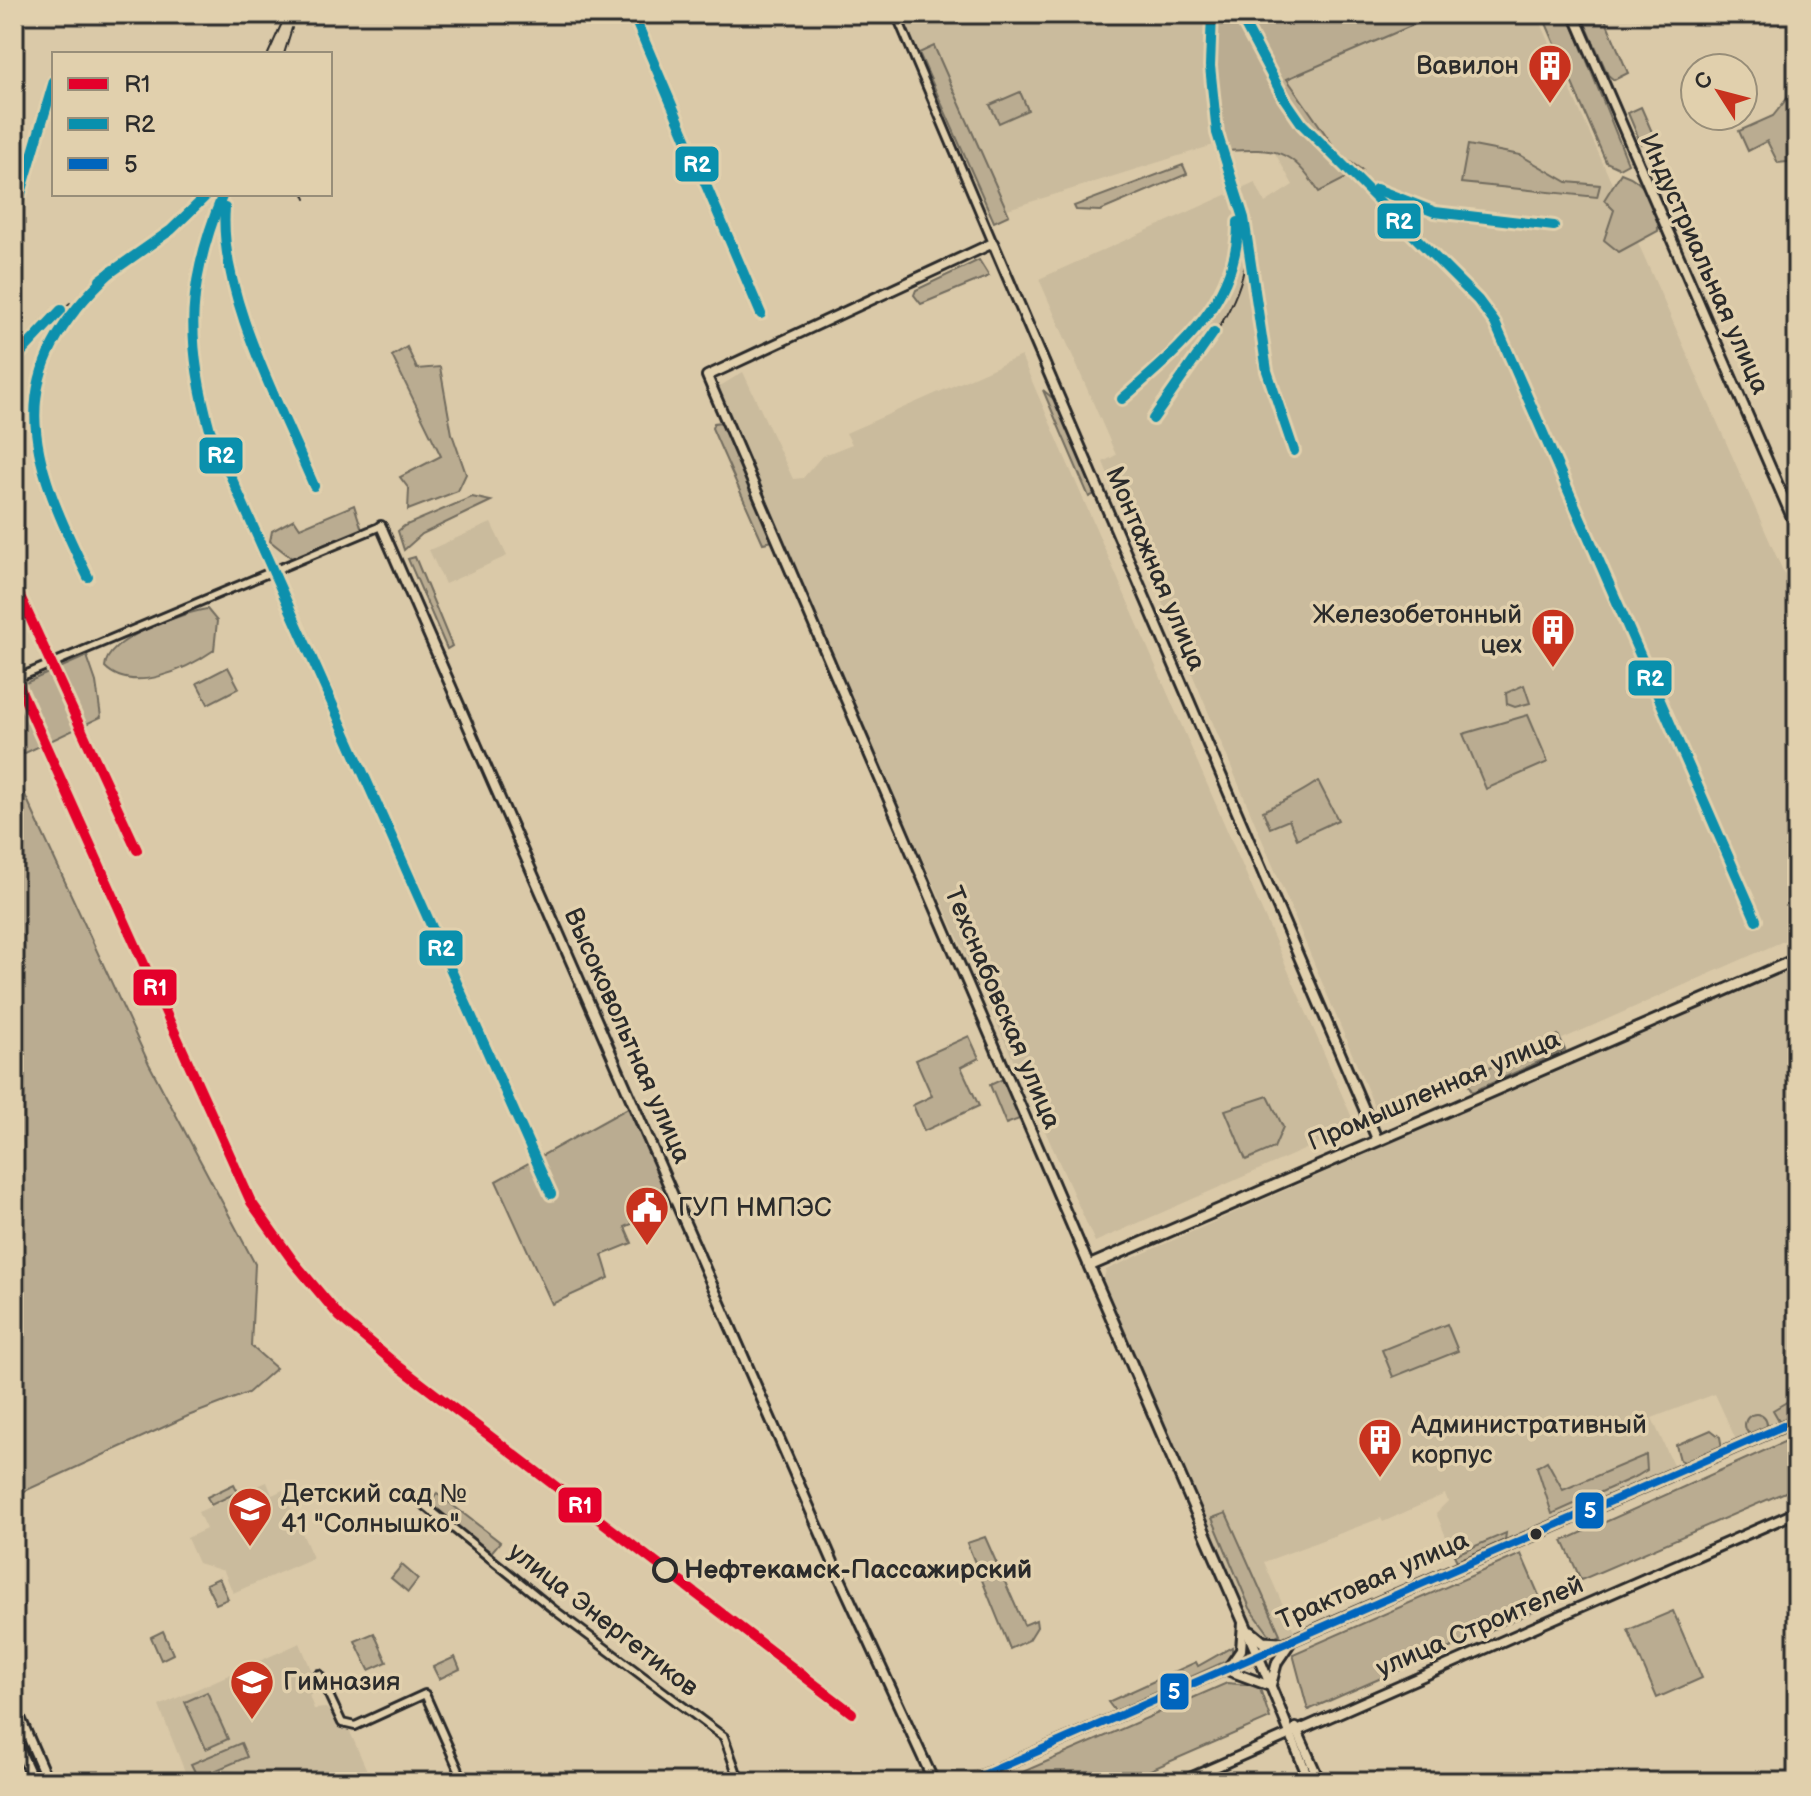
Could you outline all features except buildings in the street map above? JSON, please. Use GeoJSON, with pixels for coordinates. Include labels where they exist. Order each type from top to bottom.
{"type":"FeatureCollection","features":[{"type":"Feature","properties":{"kind":"main road","name":"Промышленная улица"},"geometry":{"type":"LineString","coordinates":[[1089,1266],[1797,959]]}},
{"type":"Feature","properties":{"kind":"main road","name":"Техснабовская улица"},"geometry":{"type":"LineString","coordinates":[[1089,1266],[1258,1655]]}},
{"type":"Feature","properties":{"kind":"main road","name":"Трактовая улица"},"geometry":{"type":"LineString","coordinates":[[1258,1655],[1797,1420]]}},
{"type":"Feature","properties":{"kind":"main road"},"geometry":{"type":"LineString","coordinates":[[1243,1623],[1263,1642],[1290,1643]]}},
{"type":"Feature","properties":{"kind":"street","name":"Монтажная улица"},"geometry":{"type":"LineString","coordinates":[[896,14],[1377,1139]]}},
{"type":"Feature","properties":{"kind":"street","name":"Индустриальная улица"},"geometry":{"type":"LineString","coordinates":[[1574,14],[1797,529]]}},
{"type":"Feature","properties":{"kind":"street","name":"Техснабовская улица"},"geometry":{"type":"LineString","coordinates":[[993,243],[707,376],[1089,1266]]}},
{"type":"Feature","properties":{"kind":"street"},"geometry":{"type":"LineString","coordinates":[[15,679],[381,526]]}},
{"type":"Feature","properties":{"kind":"street","name":"Высоковольтная улица"},"geometry":{"type":"LineString","coordinates":[[381,526],[840,1578],[934,1782]]}},
{"type":"Feature","properties":{"kind":"street","name":"улица Энергетиков"},"geometry":{"type":"LineString","coordinates":[[422,1503],[601,1646],[724,1737],[740,1782]]}},
{"type":"Feature","properties":{"kind":"street","name":"улица Строителей"},"geometry":{"type":"LineString","coordinates":[[1181,1782],[1797,1512]]}},
{"type":"Feature","properties":{"kind":"street"},"geometry":{"type":"LineString","coordinates":[[1243,1623],[1241,1650],[1227,1670],[1271,1686]]}},
{"type":"Feature","properties":{"kind":"street"},"geometry":{"type":"LineString","coordinates":[[1271,1686],[1277,1662],[1290,1643]]}},
{"type":"Feature","properties":{"kind":"street"},"geometry":{"type":"LineString","coordinates":[[1258,1655],[1285,1716],[1320,1782]]}},
{"type":"Feature","properties":{"kind":"street","name":"Трактовая улица"},"geometry":{"type":"LineString","coordinates":[[967,1782],[1258,1655]]}},
{"type":"Feature","properties":{"kind":"street"},"geometry":{"type":"LineString","coordinates":[[319,1674],[342,1723],[355,1726],[425,1694],[464,1782]]}},
{"type":"Feature","properties":{"kind":"street"},"geometry":{"type":"LineString","coordinates":[[14,1704],[48,1782]]}},
{"type":"Feature","properties":{"kind":"street"},"geometry":{"type":"LineString","coordinates":[[1293,1732],[1310,1782]]}},
{"type":"Feature","properties":{"kind":"street"},"geometry":{"type":"LineString","coordinates":[[14,1738],[34,1782]]}},
{"type":"Feature","properties":{"kind":"shaded area"},"geometry":{"type":"Polygon","coordinates":[[[899,14],[1537,14],[1797,603],[1797,935],[1380,1120],[1103,462],[1116,455],[1039,279],[1255,182],[1265,203],[1293,185],[1262,130],[982,217],[899,14]]]}},
{"type":"Feature","properties":{"kind":"shaded area"},"geometry":{"type":"Polygon","coordinates":[[[1216,14],[1368,14],[1370,18],[1378,14],[1439,14],[1287,79],[1340,155],[1362,170],[1319,192],[1290,159],[1270,151],[1226,151],[1213,130],[1210,92],[1216,14]]]}},
{"type":"Feature","properties":{"kind":"shaded area"},"geometry":{"type":"Polygon","coordinates":[[[1542,14],[1568,14],[1628,163],[1619,168],[1606,162],[1542,14]]]}},
{"type":"Feature","properties":{"kind":"shaded area"},"geometry":{"type":"Polygon","coordinates":[[[1581,14],[1603,14],[1628,73],[1614,80],[1608,75],[1581,14]]]}},
{"type":"Feature","properties":{"kind":"shaded area"},"geometry":{"type":"Polygon","coordinates":[[[934,46],[1009,215],[994,222],[919,53],[934,46]]]}},
{"type":"Feature","properties":{"kind":"shaded area"},"geometry":{"type":"Polygon","coordinates":[[[1797,86],[1797,161],[1778,163],[1767,141],[1748,151],[1739,132],[1759,132],[1759,122],[1773,116],[1797,86]]]}},
{"type":"Feature","properties":{"kind":"shaded area"},"geometry":{"type":"Polygon","coordinates":[[[1020,92],[1028,110],[999,123],[990,105],[1020,92]]]}},
{"type":"Feature","properties":{"kind":"shaded area"},"geometry":{"type":"Polygon","coordinates":[[[1641,107],[1655,139],[1641,144],[1628,113],[1641,107]]]}},
{"type":"Feature","properties":{"kind":"shaded area"},"geometry":{"type":"Polygon","coordinates":[[[1468,145],[1520,155],[1567,182],[1600,185],[1597,197],[1461,183],[1468,145]]]}},
{"type":"Feature","properties":{"kind":"shaded area"},"geometry":{"type":"Polygon","coordinates":[[[1183,165],[1187,174],[1100,211],[1076,210],[1074,206],[1183,165]]]}},
{"type":"Feature","properties":{"kind":"shaded area"},"geometry":{"type":"Polygon","coordinates":[[[1621,173],[1637,182],[1649,195],[1656,212],[1658,231],[1619,252],[1604,240],[1614,210],[1604,200],[1621,173]]]}},
{"type":"Feature","properties":{"kind":"shaded area"},"geometry":{"type":"Polygon","coordinates":[[[979,260],[989,276],[921,304],[914,295],[916,290],[979,260]]]}},
{"type":"Feature","properties":{"kind":"shaded area"},"geometry":{"type":"Polygon","coordinates":[[[407,347],[417,369],[440,367],[452,434],[466,474],[458,491],[408,510],[409,489],[400,477],[441,456],[392,356],[407,347]]]}},
{"type":"Feature","properties":{"kind":"shaded area"},"geometry":{"type":"Polygon","coordinates":[[[1021,356],[1356,1127],[1095,1242],[712,391],[743,372],[793,479],[803,478],[822,456],[852,444],[846,433],[1021,356]]]}},
{"type":"Feature","properties":{"kind":"shaded area"},"geometry":{"type":"Polygon","coordinates":[[[1043,390],[1055,400],[1095,494],[1089,497],[1043,390]]]}},
{"type":"Feature","properties":{"kind":"shaded area"},"geometry":{"type":"Polygon","coordinates":[[[721,422],[773,541],[763,543],[712,428],[714,423],[721,422]]]}},
{"type":"Feature","properties":{"kind":"shaded area"},"geometry":{"type":"Polygon","coordinates":[[[472,497],[491,501],[422,534],[404,550],[398,531],[404,526],[472,497]]]}},
{"type":"Feature","properties":{"kind":"shaded area"},"geometry":{"type":"Polygon","coordinates":[[[354,505],[362,530],[293,559],[270,541],[272,531],[294,519],[300,528],[354,505]]]}},
{"type":"Feature","properties":{"kind":"shaded area"},"geometry":{"type":"Polygon","coordinates":[[[491,523],[507,556],[445,584],[429,550],[491,523]]]}},
{"type":"Feature","properties":{"kind":"shaded area"},"geometry":{"type":"Polygon","coordinates":[[[415,557],[452,646],[447,649],[408,559],[415,557]]]}},
{"type":"Feature","properties":{"kind":"shaded area"},"geometry":{"type":"Polygon","coordinates":[[[207,609],[217,621],[214,650],[190,665],[145,679],[130,679],[105,667],[109,656],[131,637],[164,621],[207,609]]]}},
{"type":"Feature","properties":{"kind":"shaded area"},"geometry":{"type":"Polygon","coordinates":[[[87,656],[96,682],[101,717],[21,755],[14,740],[14,688],[87,656]]]}},
{"type":"Feature","properties":{"kind":"shaded area"},"geometry":{"type":"Polygon","coordinates":[[[228,667],[239,688],[208,704],[197,683],[228,667]]]}},
{"type":"Feature","properties":{"kind":"shaded area"},"geometry":{"type":"Polygon","coordinates":[[[1524,685],[1530,703],[1515,707],[1507,704],[1506,693],[1524,685]]]}},
{"type":"Feature","properties":{"kind":"shaded area"},"geometry":{"type":"Polygon","coordinates":[[[1528,715],[1548,762],[1486,789],[1463,734],[1528,715]]]}},
{"type":"Feature","properties":{"kind":"shaded area"},"geometry":{"type":"Polygon","coordinates":[[[14,771],[149,1064],[255,1264],[251,1346],[276,1368],[248,1393],[188,1416],[14,1496],[14,771]]]}},
{"type":"Feature","properties":{"kind":"shaded area"},"geometry":{"type":"Polygon","coordinates":[[[1318,781],[1338,820],[1297,839],[1289,820],[1270,828],[1263,811],[1318,781]]]}},
{"type":"Feature","properties":{"kind":"shaded area"},"geometry":{"type":"Polygon","coordinates":[[[1797,962],[1797,1416],[1737,1442],[1715,1394],[1652,1418],[1675,1469],[1457,1563],[1436,1513],[1448,1501],[1445,1494],[1383,1522],[1381,1518],[1264,1562],[1295,1633],[1272,1642],[1258,1636],[1107,1300],[1103,1282],[1106,1270],[1797,962]]]}},
{"type":"Feature","properties":{"kind":"shaded area"},"geometry":{"type":"Polygon","coordinates":[[[1558,1035],[1565,1050],[1472,1092],[1462,1070],[1481,1062],[1485,1070],[1558,1035]]]}},
{"type":"Feature","properties":{"kind":"shaded area"},"geometry":{"type":"Polygon","coordinates":[[[969,1036],[979,1058],[961,1067],[979,1106],[924,1131],[913,1105],[932,1096],[916,1060],[969,1036]]]}},
{"type":"Feature","properties":{"kind":"shaded area"},"geometry":{"type":"Polygon","coordinates":[[[1005,1078],[1022,1118],[1006,1124],[990,1085],[1005,1078]]]}},
{"type":"Feature","properties":{"kind":"shaded area"},"geometry":{"type":"Polygon","coordinates":[[[1268,1096],[1283,1127],[1274,1148],[1246,1160],[1225,1110],[1268,1096]]]}},
{"type":"Feature","properties":{"kind":"shaded area"},"geometry":{"type":"Polygon","coordinates":[[[628,1108],[666,1191],[643,1201],[649,1216],[625,1227],[632,1243],[602,1255],[609,1278],[552,1304],[496,1181],[628,1108]]]}},
{"type":"Feature","properties":{"kind":"shaded area"},"geometry":{"type":"Polygon","coordinates":[[[1447,1324],[1458,1351],[1393,1377],[1382,1350],[1447,1324]]]}},
{"type":"Feature","properties":{"kind":"shaded area"},"geometry":{"type":"Polygon","coordinates":[[[1797,1396],[1797,1417],[1781,1424],[1773,1410],[1797,1396]]]}},
{"type":"Feature","properties":{"kind":"shaded area"},"geometry":{"type":"Polygon","coordinates":[[[1756,1414],[1764,1417],[1767,1425],[1764,1433],[1756,1436],[1748,1433],[1745,1425],[1748,1417],[1756,1414]]]}},
{"type":"Feature","properties":{"kind":"shaded area"},"geometry":{"type":"Polygon","coordinates":[[[1711,1430],[1720,1437],[1722,1448],[1686,1463],[1680,1460],[1676,1445],[1711,1430]]]}},
{"type":"Feature","properties":{"kind":"shaded area"},"geometry":{"type":"Polygon","coordinates":[[[1797,1436],[1797,1487],[1581,1580],[1563,1541],[1797,1436]]]}},
{"type":"Feature","properties":{"kind":"shaded area"},"geometry":{"type":"Polygon","coordinates":[[[1646,1455],[1647,1470],[1552,1514],[1537,1467],[1547,1461],[1563,1490],[1646,1455]]]}},
{"type":"Feature","properties":{"kind":"shaded area","name":"Детский сад № 41 \"Солнышко\""},"geometry":{"type":"Polygon","coordinates":[[[267,1482],[272,1495],[283,1490],[313,1558],[233,1593],[224,1571],[198,1563],[187,1538],[206,1529],[198,1512],[267,1482]]]}},
{"type":"Feature","properties":{"kind":"shaded area"},"geometry":{"type":"Polygon","coordinates":[[[234,1484],[238,1492],[211,1505],[207,1497],[234,1484]]]}},
{"type":"Feature","properties":{"kind":"shaded area"},"geometry":{"type":"Polygon","coordinates":[[[437,1493],[500,1542],[490,1554],[432,1510],[430,1502],[437,1493]]]}},
{"type":"Feature","properties":{"kind":"shaded area"},"geometry":{"type":"Polygon","coordinates":[[[1226,1513],[1280,1634],[1272,1638],[1250,1608],[1212,1518],[1226,1513]]]}},
{"type":"Feature","properties":{"kind":"shaded area"},"geometry":{"type":"Polygon","coordinates":[[[1506,1533],[1505,1540],[1457,1561],[1454,1555],[1506,1533]]]}},
{"type":"Feature","properties":{"kind":"shaded area"},"geometry":{"type":"Polygon","coordinates":[[[985,1537],[1024,1625],[1036,1620],[1037,1627],[1029,1640],[1010,1649],[967,1543],[985,1537]]]}},
{"type":"Feature","properties":{"kind":"shaded area"},"geometry":{"type":"Polygon","coordinates":[[[1521,1554],[1544,1607],[1308,1710],[1293,1654],[1521,1554]]]}},
{"type":"Feature","properties":{"kind":"shaded area"},"geometry":{"type":"Polygon","coordinates":[[[402,1565],[418,1579],[408,1592],[391,1578],[402,1565]]]}},
{"type":"Feature","properties":{"kind":"shaded area"},"geometry":{"type":"Polygon","coordinates":[[[219,1578],[228,1599],[216,1604],[206,1584],[219,1578]]]}},
{"type":"Feature","properties":{"kind":"shaded area"},"geometry":{"type":"Polygon","coordinates":[[[1673,1611],[1702,1678],[1657,1698],[1628,1630],[1673,1611]]]}},
{"type":"Feature","properties":{"kind":"shaded area"},"geometry":{"type":"Polygon","coordinates":[[[163,1631],[173,1654],[161,1660],[151,1637],[163,1631]]]}},
{"type":"Feature","properties":{"kind":"shaded area"},"geometry":{"type":"Polygon","coordinates":[[[374,1633],[387,1662],[369,1670],[355,1641],[374,1633]]]}},
{"type":"Feature","properties":{"kind":"shaded area","name":"Гимназия"},"geometry":{"type":"Polygon","coordinates":[[[300,1643],[320,1691],[309,1695],[314,1709],[326,1708],[350,1732],[372,1782],[189,1782],[159,1706],[300,1643]]]}},
{"type":"Feature","properties":{"kind":"shaded area"},"geometry":{"type":"Polygon","coordinates":[[[1232,1647],[1232,1657],[1222,1663],[1115,1711],[1108,1702],[1196,1662],[1198,1666],[1232,1647]]]}},
{"type":"Feature","properties":{"kind":"shaded area"},"geometry":{"type":"Polygon","coordinates":[[[455,1657],[460,1669],[439,1679],[433,1667],[455,1657]]]}},
{"type":"Feature","properties":{"kind":"shaded area"},"geometry":{"type":"Polygon","coordinates":[[[1227,1683],[1259,1686],[1270,1718],[1123,1782],[1000,1782],[1227,1683]]]}},
{"type":"Feature","properties":{"kind":"shaded area"},"geometry":{"type":"Polygon","coordinates":[[[207,1692],[228,1739],[206,1749],[185,1702],[207,1692]]]}},
{"type":"Feature","properties":{"kind":"shaded area"},"geometry":{"type":"Polygon","coordinates":[[[241,1743],[247,1757],[198,1778],[191,1764],[241,1743]]]}},
{"type":"Feature","properties":{"kind":"railway"},"geometry":{"type":"LineString","coordinates":[[269,52],[286,14]]}},
{"type":"Feature","properties":{"kind":"railway"},"geometry":{"type":"LineString","coordinates":[[633,14],[761,314]]}},
{"type":"Feature","properties":{"kind":"railway"},"geometry":{"type":"LineString","coordinates":[[1212,14],[1210,66],[1217,133],[1244,218],[1267,371],[1294,451]]}},
{"type":"Feature","properties":{"kind":"railway"},"geometry":{"type":"LineString","coordinates":[[1239,14],[1284,98],[1302,124],[1478,300],[1495,323],[1756,920]]}},
{"type":"Feature","properties":{"kind":"railway"},"geometry":{"type":"LineString","coordinates":[[285,52],[292,28]]}},
{"type":"Feature","properties":{"kind":"railway"},"geometry":{"type":"LineString","coordinates":[[1371,185],[1414,205],[1436,211],[1554,226]]}},
{"type":"Feature","properties":{"kind":"railway"},"geometry":{"type":"LineString","coordinates":[[105,277],[171,230],[206,196]]}},
{"type":"Feature","properties":{"kind":"railway"},"geometry":{"type":"LineString","coordinates":[[222,196],[202,256],[194,311],[196,367],[210,430],[551,1194]]}},
{"type":"Feature","properties":{"kind":"railway"},"geometry":{"type":"LineString","coordinates":[[226,206],[226,240],[241,312],[269,385],[314,486]]}},
{"type":"Feature","properties":{"kind":"railway"},"geometry":{"type":"LineString","coordinates":[[1122,399],[1183,342],[1216,299],[1236,249],[1238,220]]}},
{"type":"Feature","properties":{"kind":"railway"},"geometry":{"type":"LineString","coordinates":[[1153,419],[1221,323],[1241,282],[1245,262]]}},
{"type":"Feature","properties":{"kind":"railway"},"geometry":{"type":"LineString","coordinates":[[88,577],[50,491],[39,453],[35,416],[39,380],[53,344],[77,308],[113,270]]}},
{"type":"Feature","properties":{"kind":"railway"},"geometry":{"type":"LineString","coordinates":[[14,360],[35,334],[70,303]]}},
{"type":"Feature","properties":{"kind":"railway"},"geometry":{"type":"LineString","coordinates":[[14,583],[137,850]]}},
{"type":"Feature","properties":{"kind":"railway"},"geometry":{"type":"LineString","coordinates":[[666,1570],[852,1713]]}},
{"type":"Feature","properties":{"kind":"transit line","name":"R2"},"geometry":{"type":"LineString","coordinates":[[633,14],[761,314]]}},
{"type":"Feature","properties":{"kind":"transit line","name":"R2"},"geometry":{"type":"LineString","coordinates":[[1212,14],[1210,66],[1217,133],[1244,218],[1267,371],[1294,451]]}},
{"type":"Feature","properties":{"kind":"transit line","name":"R2"},"geometry":{"type":"LineString","coordinates":[[1239,14],[1284,98],[1302,124],[1478,300],[1495,323],[1756,920]]}},
{"type":"Feature","properties":{"kind":"transit line","name":"R2"},"geometry":{"type":"LineString","coordinates":[[14,217],[52,88]]}},
{"type":"Feature","properties":{"kind":"transit line","name":"R2"},"geometry":{"type":"LineString","coordinates":[[1376,189],[1435,212],[1554,226]]}},
{"type":"Feature","properties":{"kind":"transit line","name":"R2"},"geometry":{"type":"LineString","coordinates":[[100,280],[171,230],[206,196]]}},
{"type":"Feature","properties":{"kind":"transit line","name":"R2"},"geometry":{"type":"LineString","coordinates":[[222,196],[202,256],[194,311],[196,367],[210,430],[551,1194]]}},
{"type":"Feature","properties":{"kind":"transit line","name":"R2"},"geometry":{"type":"LineString","coordinates":[[225,208],[225,241],[241,312],[269,386],[314,486]]}},
{"type":"Feature","properties":{"kind":"transit line","name":"R2"},"geometry":{"type":"LineString","coordinates":[[1122,399],[1183,343],[1216,301],[1236,251],[1238,222]]}},
{"type":"Feature","properties":{"kind":"transit line","name":"R2"},"geometry":{"type":"LineString","coordinates":[[88,577],[50,491],[39,453],[35,416],[39,380],[53,344],[77,308],[113,270]]}},
{"type":"Feature","properties":{"kind":"transit line","name":"R2"},"geometry":{"type":"LineString","coordinates":[[14,360],[61,310]]}},
{"type":"Feature","properties":{"kind":"transit line","name":"R2"},"geometry":{"type":"LineString","coordinates":[[1153,419],[1214,332]]}},
{"type":"Feature","properties":{"kind":"transit line","name":"R1"},"geometry":{"type":"LineString","coordinates":[[14,583],[137,850]]}},
{"type":"Feature","properties":{"kind":"transit line","name":"R1"},"geometry":{"type":"LineString","coordinates":[[14,675],[251,1202],[293,1261],[340,1317],[397,1365],[852,1713]]}},
{"type":"Feature","properties":{"kind":"transit line","name":"5"},"geometry":{"type":"LineString","coordinates":[[967,1782],[1797,1420]]}},
{"type":"Feature","properties":{"kind":"place","name":"Вавилон"},"geometry":{"type":"Point","coordinates":[1550,105]}},
{"type":"Feature","properties":{"kind":"place","name":"Железобетонный цех"},"geometry":{"type":"Point","coordinates":[1553,669]}},
{"type":"Feature","properties":{"kind":"place","name":"ГУП НМПЭС"},"geometry":{"type":"Point","coordinates":[647,1247]}},
{"type":"Feature","properties":{"kind":"place","name":"Административный корпус"},"geometry":{"type":"Point","coordinates":[1380,1479]}},
{"type":"Feature","properties":{"kind":"place","name":"Детский сад № 41 \"Солнышко\""},"geometry":{"type":"Point","coordinates":[250,1548]}},
{"type":"Feature","properties":{"kind":"place","name":"Нефтекамск-Пассажирский"},"geometry":{"type":"Point","coordinates":[665,1570]}},
{"type":"Feature","properties":{"kind":"place","name":"Гимназия"},"geometry":{"type":"Point","coordinates":[252,1721]}}]}
